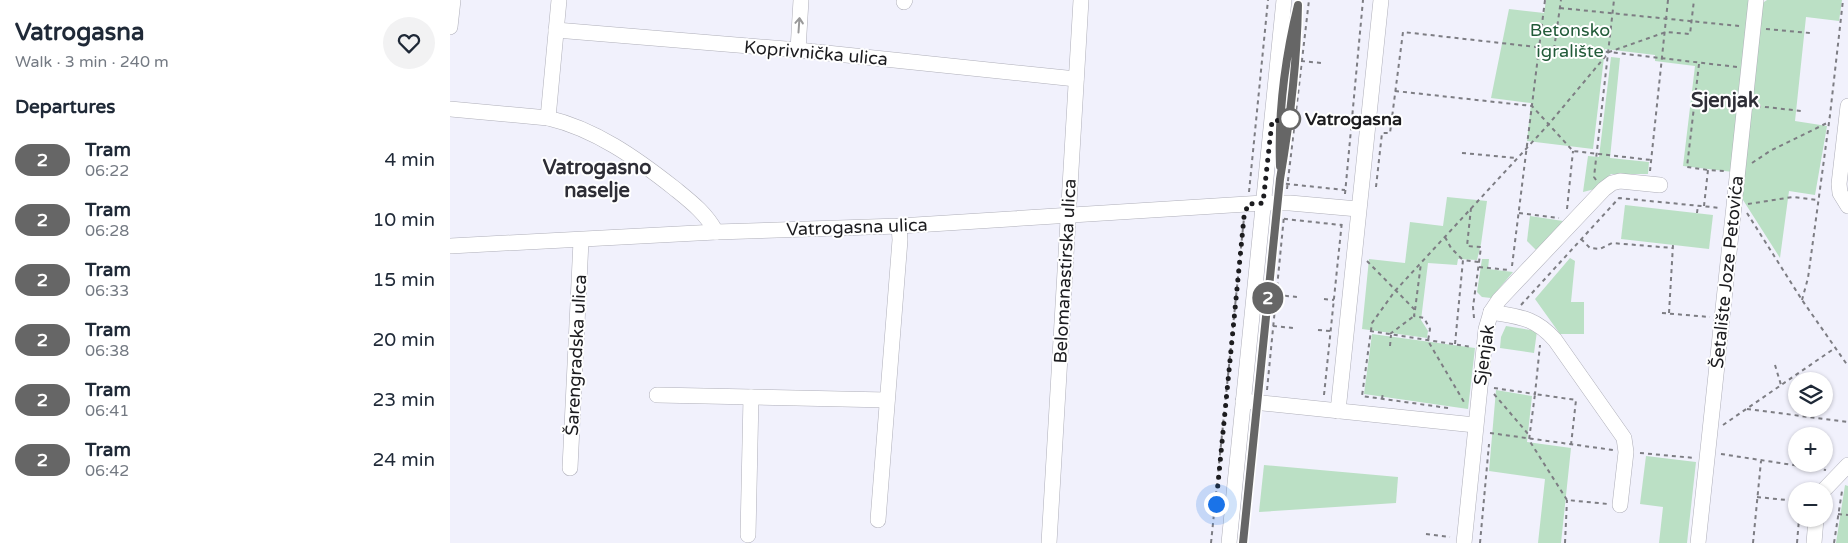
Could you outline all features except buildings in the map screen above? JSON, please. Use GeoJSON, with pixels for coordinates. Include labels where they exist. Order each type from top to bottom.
{"type":"FeatureCollection","features":[{"type":"Feature","properties":{"kind":"street"},"geometry":{"type":"LineString","coordinates":[[450,27],[453,0]]}},
{"type":"Feature","properties":{"kind":"street"},"geometry":{"type":"LineString","coordinates":[[548,118],[559,0]]}},
{"type":"Feature","properties":{"kind":"street"},"geometry":{"type":"LineString","coordinates":[[798,50],[801,0]]}},
{"type":"Feature","properties":{"kind":"street","name":"Belomanastirska ulica"},"geometry":{"type":"LineString","coordinates":[[1049,543],[1081,0]]}},
{"type":"Feature","properties":{"kind":"street"},"geometry":{"type":"LineString","coordinates":[[1229,543],[1284,0]]}},
{"type":"Feature","properties":{"kind":"street"},"geometry":{"type":"LineString","coordinates":[[1338,411],[1351,209],[1381,0]]}},
{"type":"Feature","properties":{"kind":"street","name":"Šetalište Joze Petovića"},"geometry":{"type":"LineString","coordinates":[[1698,543],[1722,318],[1738,204],[1738,173],[1756,0]]}},
{"type":"Feature","properties":{"kind":"street","name":"Koprivnička ulica"},"geometry":{"type":"LineString","coordinates":[[556,30],[798,50],[1076,79]]}},
{"type":"Feature","properties":{"kind":"street"},"geometry":{"type":"LineString","coordinates":[[1848,106],[1839,184],[1840,193],[1848,206]]}},
{"type":"Feature","properties":{"kind":"street"},"geometry":{"type":"LineString","coordinates":[[450,109],[548,118],[600,138],[651,169],[692,202],[711,223],[716,232]]}},
{"type":"Feature","properties":{"kind":"street","name":"Sjenjak"},"geometry":{"type":"LineString","coordinates":[[1460,540],[1486,330],[1492,312],[1499,300],[1604,189],[1620,181],[1654,184]]}},
{"type":"Feature","properties":{"kind":"street"},"geometry":{"type":"LineString","coordinates":[[1263,203],[1351,209]]}},
{"type":"Feature","properties":{"kind":"street","name":"Vatrogasna ulica"},"geometry":{"type":"LineString","coordinates":[[450,246],[581,241],[716,232],[899,226],[1263,203]]}},
{"type":"Feature","properties":{"kind":"street"},"geometry":{"type":"LineString","coordinates":[[878,520],[900,240],[899,226]]}},
{"type":"Feature","properties":{"kind":"street","name":"Šarengradska ulica"},"geometry":{"type":"LineString","coordinates":[[570,468],[581,241]]}},
{"type":"Feature","properties":{"kind":"street"},"geometry":{"type":"LineString","coordinates":[[1492,312],[1529,320],[1537,323],[1548,332],[1624,438],[1626,452],[1620,505]]}},
{"type":"Feature","properties":{"kind":"street"},"geometry":{"type":"LineString","coordinates":[[657,395],[887,400]]}},
{"type":"Feature","properties":{"kind":"street"},"geometry":{"type":"LineString","coordinates":[[748,535],[751,397]]}},
{"type":"Feature","properties":{"kind":"street"},"geometry":{"type":"LineString","coordinates":[[1244,401],[1475,425]]}},
{"type":"Feature","properties":{"kind":"street"},"geometry":{"type":"LineString","coordinates":[[1832,482],[1844,469]]}},
{"type":"Feature","properties":{"kind":"street"},"geometry":{"type":"LineString","coordinates":[[1814,543],[1815,527]]}},
{"type":"Feature","properties":{"kind":"path"},"geometry":{"type":"LineString","coordinates":[[1211,543],[1268,0]]}},
{"type":"Feature","properties":{"kind":"path"},"geometry":{"type":"LineString","coordinates":[[1323,402],[1342,225],[1351,209],[1345,190],[1363,0]]}},
{"type":"Feature","properties":{"kind":"path"},"geometry":{"type":"LineString","coordinates":[[1478,267],[1512,270],[1545,0]]}},
{"type":"Feature","properties":{"kind":"path"},"geometry":{"type":"LineString","coordinates":[[1554,49],[1561,0]]}},
{"type":"Feature","properties":{"kind":"path"},"geometry":{"type":"LineString","coordinates":[[1604,189],[1594,177],[1614,0]]}},
{"type":"Feature","properties":{"kind":"path"},"geometry":{"type":"LineString","coordinates":[[1654,184],[1652,160],[1668,0]]}},
{"type":"Feature","properties":{"kind":"path"},"geometry":{"type":"LineString","coordinates":[[1450,408],[1362,396],[1372,323],[1395,291],[1548,125],[1609,52],[1666,32],[1690,34],[1694,0]]}},
{"type":"Feature","properties":{"kind":"path"},"geometry":{"type":"LineString","coordinates":[[1802,300],[1808,278],[1843,0]]}},
{"type":"Feature","properties":{"kind":"path"},"geometry":{"type":"LineString","coordinates":[[1560,8],[1810,33]]}},
{"type":"Feature","properties":{"kind":"path"},"geometry":{"type":"LineString","coordinates":[[1375,192],[1382,133],[1390,133],[1403,32],[1554,49],[1609,52],[1749,69]]}},
{"type":"Feature","properties":{"kind":"path"},"geometry":{"type":"LineString","coordinates":[[1301,61],[1322,62]]}},
{"type":"Feature","properties":{"kind":"path"},"geometry":{"type":"LineString","coordinates":[[1699,63],[1687,167],[1738,173],[1770,151],[1829,122]]}},
{"type":"Feature","properties":{"kind":"path"},"geometry":{"type":"LineString","coordinates":[[1351,65],[1357,66]]}},
{"type":"Feature","properties":{"kind":"path"},"geometry":{"type":"LineString","coordinates":[[1395,91],[1532,106],[1574,152],[1652,160]]}},
{"type":"Feature","properties":{"kind":"path"},"geometry":{"type":"LineString","coordinates":[[1745,104],[1801,111]]}},
{"type":"Feature","properties":{"kind":"path"},"geometry":{"type":"LineString","coordinates":[[1566,210],[1574,152]]}},
{"type":"Feature","properties":{"kind":"path"},"geometry":{"type":"LineString","coordinates":[[1462,153],[1517,158]]}},
{"type":"Feature","properties":{"kind":"path"},"geometry":{"type":"LineString","coordinates":[[1704,206],[1708,170]]}},
{"type":"Feature","properties":{"kind":"path"},"geometry":{"type":"LineString","coordinates":[[1250,180],[1345,190]]}},
{"type":"Feature","properties":{"kind":"path"},"geometry":{"type":"LineString","coordinates":[[1818,200],[1793,196],[1738,204],[1848,366]]}},
{"type":"Feature","properties":{"kind":"path"},"geometry":{"type":"LineString","coordinates":[[1697,213],[1698,205]]}},
{"type":"Feature","properties":{"kind":"path"},"geometry":{"type":"LineString","coordinates":[[1519,213],[1565,219]]}},
{"type":"Feature","properties":{"kind":"path"},"geometry":{"type":"LineString","coordinates":[[1262,218],[1284,218],[1342,225]]}},
{"type":"Feature","properties":{"kind":"path"},"geometry":{"type":"LineString","coordinates":[[1445,237],[1451,248],[1464,260],[1479,262]]}},
{"type":"Feature","properties":{"kind":"path"},"geometry":{"type":"LineString","coordinates":[[1581,239],[1590,248],[1600,248],[1612,243],[1673,248]]}},
{"type":"Feature","properties":{"kind":"path"},"geometry":{"type":"LineString","coordinates":[[1669,313],[1673,245]]}},
{"type":"Feature","properties":{"kind":"path"},"geometry":{"type":"LineString","coordinates":[[1455,344],[1464,260]]}},
{"type":"Feature","properties":{"kind":"path"},"geometry":{"type":"LineString","coordinates":[[1367,262],[1415,310]]}},
{"type":"Feature","properties":{"kind":"path"},"geometry":{"type":"LineString","coordinates":[[1390,334],[1414,316],[1421,263]]}},
{"type":"Feature","properties":{"kind":"path"},"geometry":{"type":"LineString","coordinates":[[1277,296],[1297,297]]}},
{"type":"Feature","properties":{"kind":"path"},"geometry":{"type":"LineString","coordinates":[[1324,299],[1334,300]]}},
{"type":"Feature","properties":{"kind":"path"},"geometry":{"type":"LineString","coordinates":[[1662,313],[1722,318]]}},
{"type":"Feature","properties":{"kind":"path"},"geometry":{"type":"LineString","coordinates":[[1414,316],[1424,318],[1430,329],[1428,340],[1465,403]]}},
{"type":"Feature","properties":{"kind":"path"},"geometry":{"type":"LineString","coordinates":[[1273,326],[1294,328]]}},
{"type":"Feature","properties":{"kind":"path"},"geometry":{"type":"LineString","coordinates":[[1318,330],[1331,331]]}},
{"type":"Feature","properties":{"kind":"path"},"geometry":{"type":"LineString","coordinates":[[1370,332],[1476,347]]}},
{"type":"Feature","properties":{"kind":"path"},"geometry":{"type":"LineString","coordinates":[[1390,334],[1390,346]]}},
{"type":"Feature","properties":{"kind":"path"},"geometry":{"type":"LineString","coordinates":[[1541,342],[1529,435],[1530,440],[1567,500],[1565,543]]}},
{"type":"Feature","properties":{"kind":"path"},"geometry":{"type":"LineString","coordinates":[[1710,435],[1835,348]]}},
{"type":"Feature","properties":{"kind":"path"},"geometry":{"type":"LineString","coordinates":[[1775,365],[1781,385]]}},
{"type":"Feature","properties":{"kind":"path"},"geometry":{"type":"LineString","coordinates":[[1494,388],[1576,400],[1571,445]]}},
{"type":"Feature","properties":{"kind":"path"},"geometry":{"type":"LineString","coordinates":[[1382,399],[1383,392]]}},
{"type":"Feature","properties":{"kind":"path"},"geometry":{"type":"LineString","coordinates":[[1494,394],[1529,435]]}},
{"type":"Feature","properties":{"kind":"path"},"geometry":{"type":"LineString","coordinates":[[1746,409],[1848,422]]}},
{"type":"Feature","properties":{"kind":"path"},"geometry":{"type":"LineString","coordinates":[[1490,433],[1626,452],[1761,460],[1844,469]]}},
{"type":"Feature","properties":{"kind":"path"},"geometry":{"type":"LineString","coordinates":[[1753,543],[1761,460]]}},
{"type":"Feature","properties":{"kind":"path"},"geometry":{"type":"LineString","coordinates":[[1834,543],[1842,490]]}},
{"type":"Feature","properties":{"kind":"path"},"geometry":{"type":"LineString","coordinates":[[1757,497],[1788,500]]}},
{"type":"Feature","properties":{"kind":"path"},"geometry":{"type":"LineString","coordinates":[[1567,500],[1620,505]]}},
{"type":"Feature","properties":{"kind":"path"},"geometry":{"type":"LineString","coordinates":[[1838,514],[1848,515]]}},
{"type":"Feature","properties":{"kind":"path"},"geometry":{"type":"LineString","coordinates":[[1797,543],[1799,527]]}},
{"type":"Feature","properties":{"kind":"path"},"geometry":{"type":"LineString","coordinates":[[1426,534],[1460,540]]}},
{"type":"Feature","properties":{"kind":"green space","name":"Betonsko igralište"},"geometry":{"type":"Polygon","coordinates":[[[1546,0],[1754,0],[1733,172],[1683,166],[1695,66],[1655,61],[1655,55],[1605,49],[1593,149],[1527,141],[1531,103],[1491,98],[1509,9],[1544,13],[1546,0]]]}},
{"type":"Feature","properties":{"kind":"green space"},"geometry":{"type":"Polygon","coordinates":[[[1767,0],[1842,0],[1839,21],[1806,17],[1795,121],[1827,126],[1815,195],[1789,191],[1780,258],[1743,200],[1736,199],[1758,6],[1767,0]]]}},
{"type":"Feature","properties":{"kind":"green space"},"geometry":{"type":"Polygon","coordinates":[[[1611,57],[1620,58],[1610,158],[1649,162],[1648,174],[1611,174],[1595,189],[1583,192],[1588,156],[1599,157],[1611,57]]]}},
{"type":"Feature","properties":{"kind":"green space"},"geometry":{"type":"Polygon","coordinates":[[[1447,197],[1487,201],[1481,244],[1477,260],[1458,259],[1457,265],[1428,263],[1421,320],[1428,331],[1427,338],[1362,329],[1369,259],[1405,263],[1410,222],[1443,226],[1447,197]]]}},
{"type":"Feature","properties":{"kind":"green space"},"geometry":{"type":"Polygon","coordinates":[[[1625,205],[1713,215],[1709,249],[1621,239],[1625,205]]]}},
{"type":"Feature","properties":{"kind":"green space"},"geometry":{"type":"Polygon","coordinates":[[[1530,216],[1563,221],[1537,251],[1527,241],[1530,216]]]}},
{"type":"Feature","properties":{"kind":"green space"},"geometry":{"type":"Polygon","coordinates":[[[1570,258],[1575,261],[1571,302],[1584,302],[1584,334],[1560,334],[1535,299],[1570,258]]]}},
{"type":"Feature","properties":{"kind":"green space"},"geometry":{"type":"Polygon","coordinates":[[[1482,259],[1489,259],[1488,269],[1513,272],[1491,298],[1482,297],[1477,292],[1482,259]]]}},
{"type":"Feature","properties":{"kind":"green space"},"geometry":{"type":"Polygon","coordinates":[[[1506,326],[1537,331],[1534,353],[1500,348],[1501,337],[1506,326]]]}},
{"type":"Feature","properties":{"kind":"green space"},"geometry":{"type":"Polygon","coordinates":[[[1372,334],[1475,348],[1468,409],[1364,394],[1372,334]]]}},
{"type":"Feature","properties":{"kind":"green space"},"geometry":{"type":"Polygon","coordinates":[[[1496,390],[1532,396],[1527,442],[1571,448],[1561,543],[1538,543],[1545,479],[1489,471],[1496,390]]]}},
{"type":"Feature","properties":{"kind":"green space"},"geometry":{"type":"Polygon","coordinates":[[[1646,456],[1696,462],[1687,543],[1659,543],[1663,507],[1640,504],[1646,456]]]}},
{"type":"Feature","properties":{"kind":"green space"},"geometry":{"type":"Polygon","coordinates":[[[1264,465],[1398,477],[1396,503],[1259,512],[1264,465]]]}},
{"type":"Feature","properties":{"kind":"green space"},"geometry":{"type":"Polygon","coordinates":[[[1845,485],[1848,486],[1848,543],[1836,543],[1845,485]]]}},
{"type":"Feature","properties":{"kind":"tram line"},"geometry":{"type":"LineString","coordinates":[[1243,543],[1280,179],[1296,64],[1299,0]]}},
{"type":"Feature","properties":{"kind":"tram line","name":"2"},"geometry":{"type":"LineString","coordinates":[[1243,543],[1280,179],[1296,64],[1298,5],[1286,64],[1279,132],[1280,166]]}},
{"type":"Feature","properties":{"kind":"tram line"},"geometry":{"type":"LineString","coordinates":[[1279,154],[1282,89],[1293,25]]}},
{"type":"Feature","properties":{"kind":"place","name":"Vatrogasna"},"geometry":{"type":"Point","coordinates":[1290,119]}},
{"type":"Feature","properties":{"kind":"district","name":"Sjenjak"},"geometry":{"type":"Point","coordinates":[1725,101]}},
{"type":"Feature","properties":{"kind":"district","name":"Vatrogasno naselje"},"geometry":{"type":"Point","coordinates":[597,180]}},
{"type":"Feature","properties":{"kind":"route"},"geometry":{"type":"LineString","coordinates":[[1216,504],[1244,217],[1248,204],[1263,203],[1272,121],[1290,119]]}}]}
